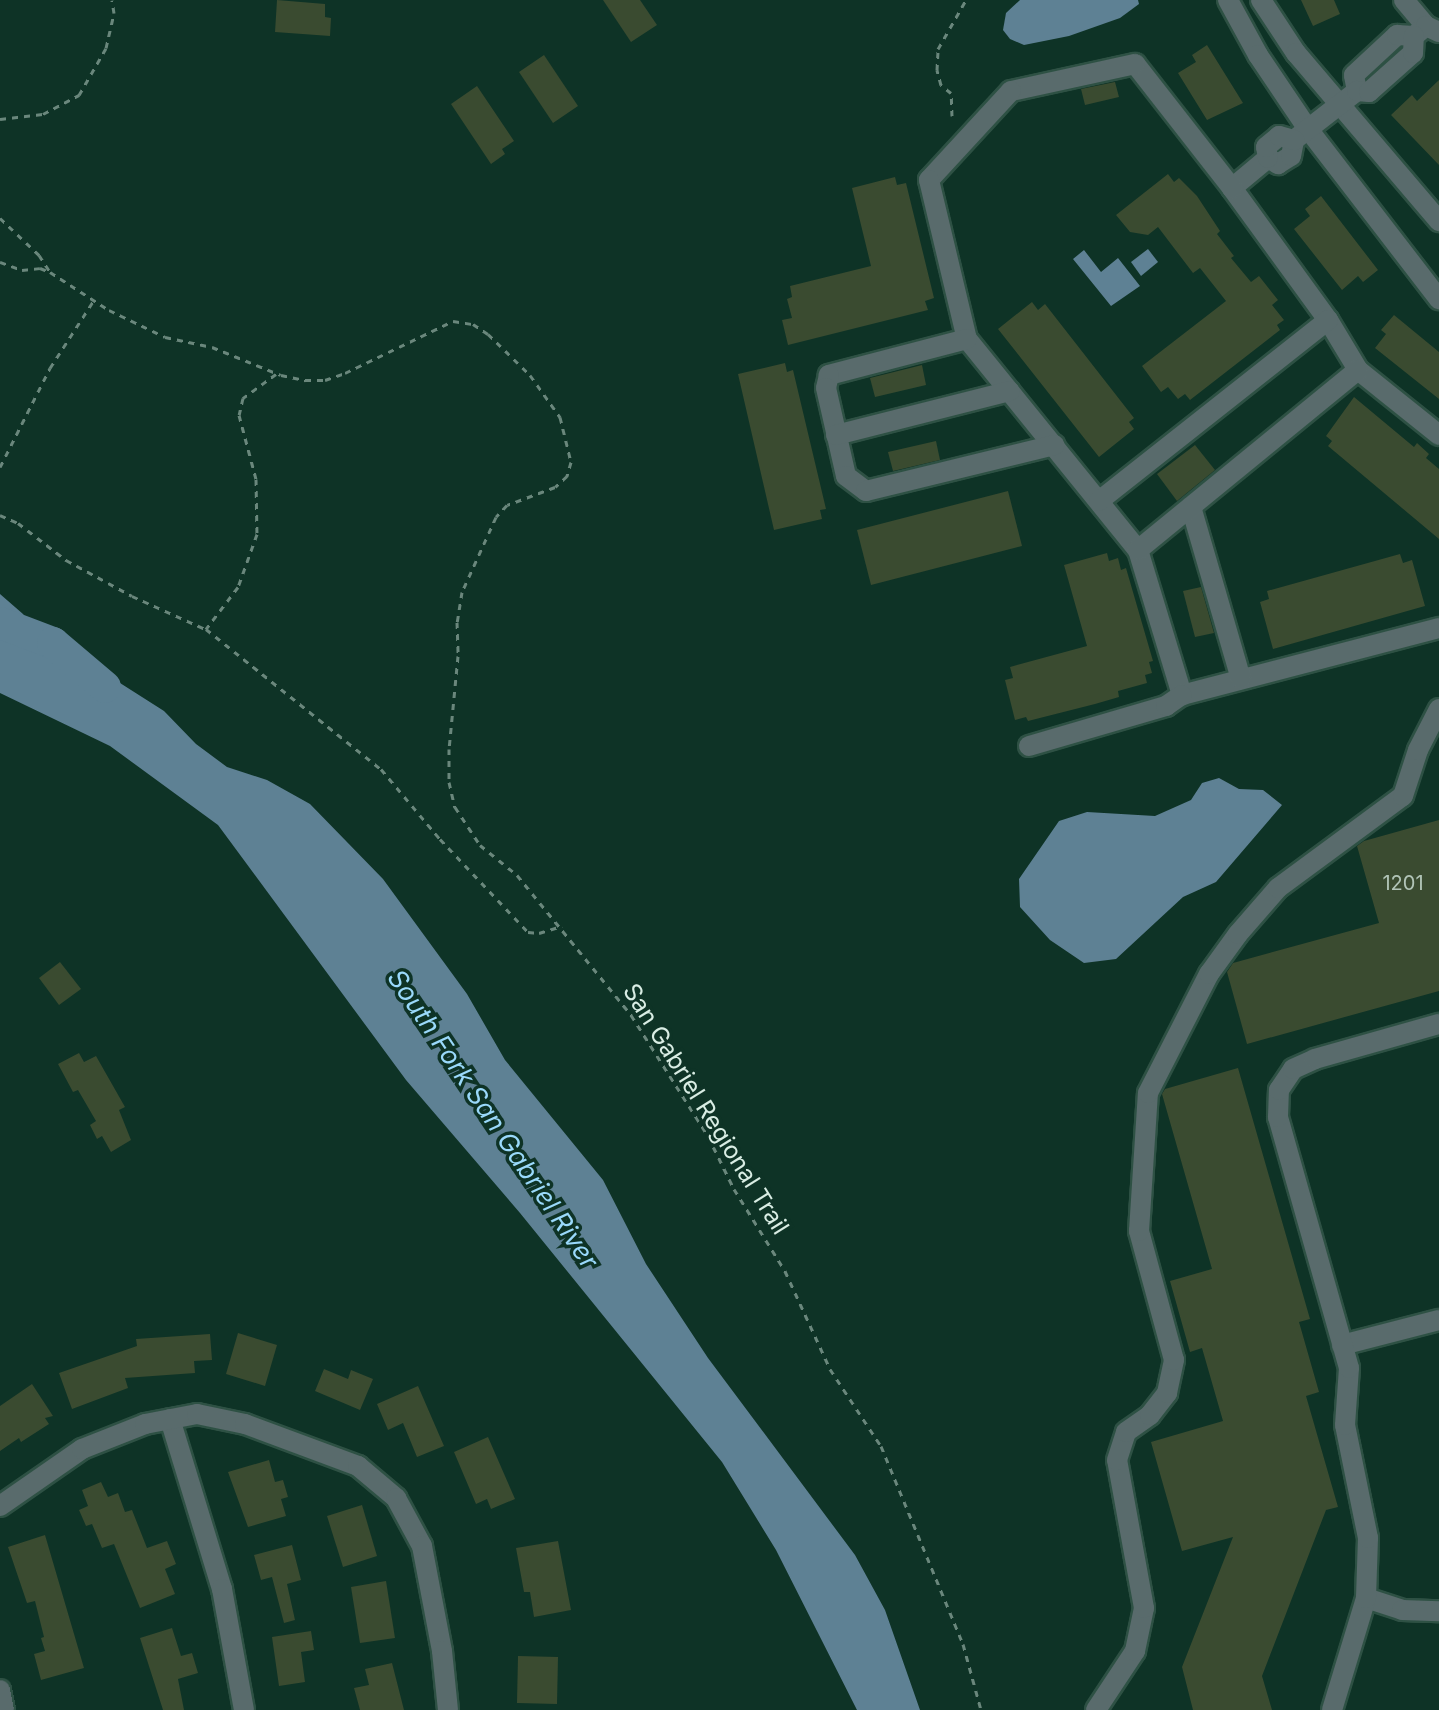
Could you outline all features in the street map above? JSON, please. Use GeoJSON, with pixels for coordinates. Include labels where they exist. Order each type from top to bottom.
{"type":"FeatureCollection","features":[{"type":"Feature","properties":{"kind":"street"},"geometry":{"type":"LineString","coordinates":[[1228,0],[1301,134],[1439,299]]}},
{"type":"Feature","properties":{"kind":"street"},"geometry":{"type":"LineString","coordinates":[[1261,0],[1296,53],[1439,221]]}},
{"type":"Feature","properties":{"kind":"street"},"geometry":{"type":"LineString","coordinates":[[1232,188],[1268,158],[1278,164],[1291,156],[1301,134],[1357,91],[1354,75],[1397,35],[1426,31],[1409,3]]}},
{"type":"Feature","properties":{"kind":"street"},"geometry":{"type":"LineString","coordinates":[[1182,695],[1138,550],[967,339],[929,180],[1011,91],[1135,64],[1232,188],[1328,320],[1358,370],[1439,435]]}},
{"type":"Feature","properties":{"kind":"street"},"geometry":{"type":"LineString","coordinates":[[1099,501],[1328,320]]}},
{"type":"Feature","properties":{"kind":"street"},"geometry":{"type":"LineString","coordinates":[[967,339],[829,375],[826,388],[846,476],[866,491],[1054,445]]}},
{"type":"Feature","properties":{"kind":"street"},"geometry":{"type":"LineString","coordinates":[[1138,550],[1358,370]]}},
{"type":"Feature","properties":{"kind":"street"},"geometry":{"type":"LineString","coordinates":[[836,435],[1010,391]]}},
{"type":"Feature","properties":{"kind":"street"},"geometry":{"type":"LineString","coordinates":[[1191,507],[1241,679]]}},
{"type":"Feature","properties":{"kind":"street"},"geometry":{"type":"LineString","coordinates":[[1029,746],[1166,706],[1182,695],[1439,628]]}},
{"type":"Feature","properties":{"kind":"street"},"geometry":{"type":"LineString","coordinates":[[1096,1710],[1135,1651],[1144,1608],[1117,1460],[1126,1432],[1150,1415],[1167,1393],[1174,1360],[1139,1231],[1148,1093],[1209,974],[1238,934],[1278,888],[1403,796],[1418,750],[1439,709]]}},
{"type":"Feature","properties":{"kind":"street"},"geometry":{"type":"LineString","coordinates":[[1332,1710],[1366,1598],[1368,1538],[1345,1425],[1349,1368],[1278,1117],[1279,1090],[1293,1069],[1315,1059],[1439,1024]]}},
{"type":"Feature","properties":{"kind":"street"},"geometry":{"type":"LineString","coordinates":[[1342,1345],[1439,1320]]}},
{"type":"Feature","properties":{"kind":"street"},"geometry":{"type":"LineString","coordinates":[[0,1506],[82,1449],[113,1434],[197,1414],[222,1418],[329,1453],[358,1466],[396,1498],[422,1546],[442,1651],[448,1710]]}},
{"type":"Feature","properties":{"kind":"street"},"geometry":{"type":"LineString","coordinates":[[172,1418],[222,1589],[244,1710]]}},
{"type":"Feature","properties":{"kind":"street"},"geometry":{"type":"LineString","coordinates":[[1366,1598],[1402,1610],[1439,1611]]}},
{"type":"Feature","properties":{"kind":"street"},"geometry":{"type":"LineString","coordinates":[[0,1690],[4,1710]]}},
{"type":"Feature","properties":{"kind":"path"},"geometry":{"type":"LineString","coordinates":[[0,119],[43,114],[79,95],[106,48],[114,13],[112,0]]}},
{"type":"Feature","properties":{"kind":"path"},"geometry":{"type":"LineString","coordinates":[[952,116],[951,93],[941,85],[937,70],[938,49],[966,0]]}},
{"type":"Feature","properties":{"kind":"path"},"geometry":{"type":"LineString","coordinates":[[0,218],[39,255],[50,272]]}},
{"type":"Feature","properties":{"kind":"path","name":"San Gabriel Regional Trail"},"geometry":{"type":"LineString","coordinates":[[0,262],[22,270],[40,268],[50,272],[94,300],[165,337],[212,347],[276,374],[325,380],[453,321],[473,324],[488,334],[530,375],[560,417],[571,462],[567,476],[555,487],[507,505],[496,517],[462,592],[457,622],[458,656],[449,782],[455,807],[480,845],[517,875],[562,926],[631,1015],[708,1136],[734,1189],[785,1271],[830,1369],[881,1446],[963,1644],[981,1710]]}},
{"type":"Feature","properties":{"kind":"path"},"geometry":{"type":"LineString","coordinates":[[0,467],[50,368],[94,300]]}},
{"type":"Feature","properties":{"kind":"path"},"geometry":{"type":"LineString","coordinates":[[206,629],[238,587],[257,534],[256,479],[239,415],[243,398],[276,374]]}},
{"type":"Feature","properties":{"kind":"path"},"geometry":{"type":"LineString","coordinates":[[0,515],[18,523],[66,560],[132,596],[206,629],[372,761],[528,932],[539,933],[562,926]]}},
{"type":"Feature","properties":{"kind":"water"},"geometry":{"type":"Polygon","coordinates":[[[1020,0],[1138,0],[1139,4],[1120,18],[1069,36],[1024,45],[1010,39],[1003,30],[1006,13],[1020,0]]]}},
{"type":"Feature","properties":{"kind":"water"},"geometry":{"type":"Polygon","coordinates":[[[1148,249],[1158,262],[1141,276],[1131,262],[1148,249]]]}},
{"type":"Feature","properties":{"kind":"water"},"geometry":{"type":"Polygon","coordinates":[[[1084,250],[1101,272],[1118,258],[1140,286],[1111,306],[1073,259],[1084,250]]]}},
{"type":"Feature","properties":{"kind":"water"},"geometry":{"type":"Polygon","coordinates":[[[0,594],[23,614],[42,643],[53,652],[109,676],[164,711],[196,744],[227,767],[267,780],[310,804],[383,879],[467,994],[505,1060],[603,1180],[646,1264],[708,1358],[855,1555],[885,1610],[920,1710],[857,1710],[776,1550],[722,1462],[520,1213],[406,1080],[218,825],[110,746],[0,693],[0,594]]]}},
{"type":"Feature","properties":{"kind":"water"},"geometry":{"type":"Polygon","coordinates":[[[1219,778],[1239,789],[1263,790],[1282,805],[1216,882],[1183,897],[1116,959],[1084,963],[1050,940],[1020,907],[1019,879],[1059,821],[1087,812],[1155,816],[1191,800],[1202,783],[1219,778]]]}},
{"type":"Feature","properties":{"kind":"building"},"geometry":{"type":"Polygon","coordinates":[[[277,0],[325,4],[325,17],[331,18],[330,36],[275,32],[277,0]]]}},
{"type":"Feature","properties":{"kind":"building"},"geometry":{"type":"Polygon","coordinates":[[[603,0],[640,0],[657,25],[631,42],[603,0]]]}},
{"type":"Feature","properties":{"kind":"building"},"geometry":{"type":"Polygon","coordinates":[[[1301,0],[1334,0],[1340,14],[1313,26],[1301,0]]]}},
{"type":"Feature","properties":{"kind":"building"},"geometry":{"type":"Polygon","coordinates":[[[1207,45],[1243,103],[1207,120],[1178,73],[1196,62],[1192,55],[1207,45]]]}},
{"type":"Feature","properties":{"kind":"building"},"geometry":{"type":"Polygon","coordinates":[[[544,55],[578,106],[553,123],[519,72],[544,55]]]}},
{"type":"Feature","properties":{"kind":"building"},"geometry":{"type":"Polygon","coordinates":[[[1439,80],[1439,165],[1391,115],[1412,95],[1417,101],[1439,80]]]}},
{"type":"Feature","properties":{"kind":"building"},"geometry":{"type":"Polygon","coordinates":[[[1115,82],[1119,97],[1085,105],[1081,89],[1115,82]]]}},
{"type":"Feature","properties":{"kind":"building"},"geometry":{"type":"Polygon","coordinates":[[[477,86],[514,141],[502,149],[505,154],[491,164],[451,104],[477,86]]]}},
{"type":"Feature","properties":{"kind":"building"},"geometry":{"type":"Polygon","coordinates":[[[1168,174],[1174,182],[1179,178],[1197,196],[1220,231],[1217,234],[1234,256],[1231,258],[1251,282],[1259,276],[1278,300],[1272,305],[1284,320],[1277,325],[1280,330],[1190,400],[1185,394],[1178,399],[1168,387],[1161,392],[1142,366],[1226,301],[1200,268],[1193,273],[1158,227],[1148,235],[1130,232],[1116,215],[1168,174]]]}},
{"type":"Feature","properties":{"kind":"building"},"geometry":{"type":"Polygon","coordinates":[[[895,177],[897,185],[906,183],[934,298],[925,301],[928,310],[788,345],[782,320],[792,318],[787,299],[792,297],[790,286],[871,266],[852,188],[895,177]]]}},
{"type":"Feature","properties":{"kind":"building"},"geometry":{"type":"Polygon","coordinates":[[[1321,196],[1378,270],[1363,282],[1358,276],[1342,290],[1294,229],[1310,216],[1305,209],[1321,196]]]}},
{"type":"Feature","properties":{"kind":"building"},"geometry":{"type":"Polygon","coordinates":[[[1032,302],[1038,310],[1045,304],[1134,418],[1129,422],[1134,429],[1099,457],[998,329],[1032,302]]]}},
{"type":"Feature","properties":{"kind":"building"},"geometry":{"type":"Polygon","coordinates":[[[1394,315],[1439,352],[1439,399],[1375,348],[1386,334],[1381,330],[1394,315]]]}},
{"type":"Feature","properties":{"kind":"building"},"geometry":{"type":"Polygon","coordinates":[[[785,363],[787,372],[793,370],[826,509],[820,510],[822,519],[774,530],[738,374],[785,363]]]}},
{"type":"Feature","properties":{"kind":"building"},"geometry":{"type":"Polygon","coordinates":[[[922,365],[926,385],[875,397],[870,378],[922,365]]]}},
{"type":"Feature","properties":{"kind":"building"},"geometry":{"type":"Polygon","coordinates":[[[1354,397],[1414,447],[1417,443],[1429,454],[1426,458],[1439,469],[1439,539],[1328,446],[1332,441],[1326,436],[1354,397]]]}},
{"type":"Feature","properties":{"kind":"building"},"geometry":{"type":"Polygon","coordinates":[[[936,441],[940,460],[893,471],[888,452],[936,441]]]}},
{"type":"Feature","properties":{"kind":"building"},"geometry":{"type":"Polygon","coordinates":[[[1195,445],[1215,470],[1177,501],[1157,474],[1195,445]]]}},
{"type":"Feature","properties":{"kind":"building"},"geometry":{"type":"Polygon","coordinates":[[[1008,491],[1022,546],[871,585],[857,530],[1008,491]]]}},
{"type":"Feature","properties":{"kind":"building"},"geometry":{"type":"Polygon","coordinates":[[[1107,553],[1109,561],[1118,558],[1121,570],[1126,568],[1153,661],[1149,662],[1152,673],[1145,675],[1147,683],[1118,691],[1119,697],[1095,704],[1028,721],[1026,717],[1015,720],[1005,680],[1013,678],[1010,667],[1087,646],[1064,565],[1107,553]]]}},
{"type":"Feature","properties":{"kind":"building"},"geometry":{"type":"Polygon","coordinates":[[[1400,554],[1403,563],[1412,560],[1425,606],[1273,649],[1260,602],[1269,599],[1267,591],[1400,554]]]}},
{"type":"Feature","properties":{"kind":"building"},"geometry":{"type":"Polygon","coordinates":[[[1201,587],[1214,633],[1195,637],[1183,591],[1201,587]]]}},
{"type":"Feature","properties":{"kind":"building"},"geometry":{"type":"Polygon","coordinates":[[[1439,820],[1439,991],[1247,1044],[1227,972],[1233,963],[1379,923],[1357,846],[1364,841],[1439,820]]]}},
{"type":"Feature","properties":{"kind":"building"},"geometry":{"type":"Polygon","coordinates":[[[60,962],[81,989],[59,1005],[39,978],[60,962]]]}},
{"type":"Feature","properties":{"kind":"building"},"geometry":{"type":"Polygon","coordinates":[[[79,1053],[84,1062],[96,1056],[125,1107],[119,1110],[131,1140],[111,1152],[102,1136],[97,1139],[90,1125],[96,1121],[78,1090],[73,1092],[58,1064],[79,1053]]]}},
{"type":"Feature","properties":{"kind":"building"},"geometry":{"type":"Polygon","coordinates":[[[1238,1068],[1310,1319],[1299,1322],[1319,1392],[1306,1396],[1338,1507],[1326,1510],[1262,1676],[1272,1710],[1193,1710],[1182,1667],[1233,1537],[1182,1551],[1151,1442],[1223,1421],[1202,1348],[1190,1352],[1170,1281],[1212,1269],[1162,1094],[1165,1089],[1238,1068]]]}},
{"type":"Feature","properties":{"kind":"building"},"geometry":{"type":"Polygon","coordinates":[[[238,1333],[277,1345],[265,1386],[226,1374],[238,1333]]]}},
{"type":"Feature","properties":{"kind":"building"},"geometry":{"type":"Polygon","coordinates":[[[210,1334],[212,1360],[194,1361],[195,1373],[125,1378],[128,1388],[72,1409],[59,1373],[137,1346],[136,1339],[210,1334]]]}},
{"type":"Feature","properties":{"kind":"building"},"geometry":{"type":"Polygon","coordinates":[[[324,1369],[348,1379],[351,1370],[373,1379],[360,1410],[315,1391],[324,1369]]]}},
{"type":"Feature","properties":{"kind":"building"},"geometry":{"type":"Polygon","coordinates":[[[32,1384],[53,1416],[45,1418],[49,1424],[0,1451],[0,1406],[32,1384]]]}},
{"type":"Feature","properties":{"kind":"building"},"geometry":{"type":"Polygon","coordinates":[[[418,1386],[444,1446],[417,1457],[403,1423],[388,1430],[377,1404],[418,1386]]]}},
{"type":"Feature","properties":{"kind":"building"},"geometry":{"type":"Polygon","coordinates":[[[488,1437],[515,1499],[491,1509],[487,1499],[476,1504],[454,1452],[488,1437]]]}},
{"type":"Feature","properties":{"kind":"building"},"geometry":{"type":"Polygon","coordinates":[[[269,1460],[275,1482],[283,1480],[288,1497],[281,1499],[286,1516],[248,1527],[228,1472],[269,1460]]]}},
{"type":"Feature","properties":{"kind":"building"},"geometry":{"type":"Polygon","coordinates":[[[101,1482],[108,1497],[118,1493],[125,1512],[132,1510],[147,1548],[167,1541],[176,1564],[165,1569],[175,1594],[140,1608],[114,1544],[102,1548],[92,1524],[86,1526],[79,1510],[88,1506],[82,1490],[101,1482]]]}},
{"type":"Feature","properties":{"kind":"building"},"geometry":{"type":"Polygon","coordinates":[[[362,1505],[377,1556],[343,1567],[327,1516],[362,1505]]]}},
{"type":"Feature","properties":{"kind":"building"},"geometry":{"type":"Polygon","coordinates":[[[45,1535],[84,1668],[41,1680],[34,1654],[45,1651],[41,1638],[44,1637],[35,1601],[27,1603],[8,1547],[45,1535]]]}},
{"type":"Feature","properties":{"kind":"building"},"geometry":{"type":"Polygon","coordinates":[[[558,1541],[571,1610],[534,1617],[530,1592],[524,1592],[516,1548],[558,1541]]]}},
{"type":"Feature","properties":{"kind":"building"},"geometry":{"type":"Polygon","coordinates":[[[292,1545],[301,1580],[287,1584],[295,1620],[284,1623],[272,1577],[261,1580],[254,1555],[292,1545]]]}},
{"type":"Feature","properties":{"kind":"building"},"geometry":{"type":"Polygon","coordinates":[[[386,1581],[395,1638],[360,1643],[351,1587],[386,1581]]]}},
{"type":"Feature","properties":{"kind":"building"},"geometry":{"type":"Polygon","coordinates":[[[172,1628],[181,1656],[192,1653],[198,1673],[178,1679],[184,1710],[163,1710],[140,1638],[172,1628]]]}},
{"type":"Feature","properties":{"kind":"building"},"geometry":{"type":"Polygon","coordinates":[[[311,1631],[314,1650],[301,1652],[305,1682],[279,1686],[272,1637],[311,1631]]]}},
{"type":"Feature","properties":{"kind":"building"},"geometry":{"type":"Polygon","coordinates":[[[518,1656],[558,1657],[557,1704],[517,1703],[518,1656]]]}},
{"type":"Feature","properties":{"kind":"building"},"geometry":{"type":"Polygon","coordinates":[[[392,1663],[404,1710],[360,1710],[354,1688],[369,1685],[365,1669],[392,1663]]]}},
{"type":"Feature","properties":{"kind":"waterway","name":"South Fork San Gabriel River"},"geometry":{"type":"LineString","coordinates":[[0,623],[53,643],[105,687]]}}]}
